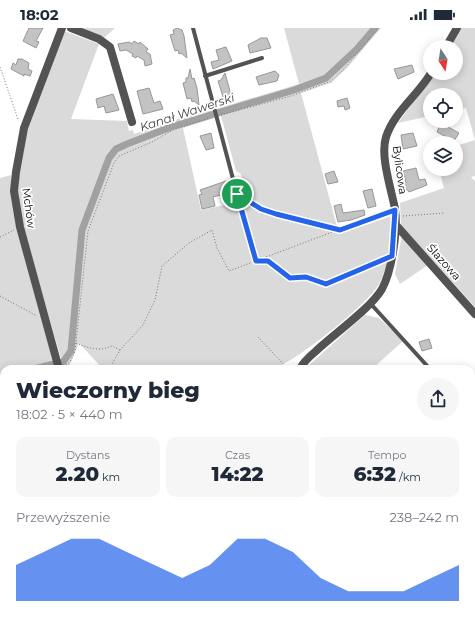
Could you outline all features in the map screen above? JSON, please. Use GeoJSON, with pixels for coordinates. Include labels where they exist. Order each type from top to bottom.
{"type":"FeatureCollection","features":[{"type":"Feature","properties":{"kind":"street","name":"Mchów"},"geometry":{"type":"LineString","coordinates":[[61,365],[46,322],[20,226],[14,191],[22,127],[62,28]]}},
{"type":"Feature","properties":{"kind":"street"},"geometry":{"type":"LineString","coordinates":[[71,28],[99,39],[110,47],[132,122]]}},
{"type":"Feature","properties":{"kind":"street"},"geometry":{"type":"LineString","coordinates":[[450,40],[457,28]]}},
{"type":"Feature","properties":{"kind":"street","name":"Bylicowa"},"geometry":{"type":"LineString","coordinates":[[303,365],[334,334],[370,303],[383,288],[392,256],[395,224],[395,213],[384,154],[386,136],[397,116],[425,80]]}},
{"type":"Feature","properties":{"kind":"street","name":"Ślazowa"},"geometry":{"type":"LineString","coordinates":[[395,224],[475,314]]}},
{"type":"Feature","properties":{"kind":"lane"},"geometry":{"type":"LineString","coordinates":[[193,28],[237,194]]}},
{"type":"Feature","properties":{"kind":"lane"},"geometry":{"type":"LineString","coordinates":[[205,76],[262,58]]}},
{"type":"Feature","properties":{"kind":"lane"},"geometry":{"type":"LineString","coordinates":[[340,230],[395,213]]}},
{"type":"Feature","properties":{"kind":"lane"},"geometry":{"type":"LineString","coordinates":[[370,303],[426,365]]}},
{"type":"Feature","properties":{"kind":"path"},"geometry":{"type":"LineString","coordinates":[[65,365],[70,362],[75,352],[88,231],[114,163],[119,156],[152,142],[173,130],[216,116],[291,96],[331,81],[344,69],[379,28]]}},
{"type":"Feature","properties":{"kind":"path"},"geometry":{"type":"LineString","coordinates":[[0,67],[22,127]]}},
{"type":"Feature","properties":{"kind":"path"},"geometry":{"type":"LineString","coordinates":[[237,194],[261,209],[340,230]]}},
{"type":"Feature","properties":{"kind":"path"},"geometry":{"type":"LineString","coordinates":[[237,194],[256,261]]}},
{"type":"Feature","properties":{"kind":"path"},"geometry":{"type":"LineString","coordinates":[[395,213],[445,213]]}},
{"type":"Feature","properties":{"kind":"path"},"geometry":{"type":"LineString","coordinates":[[0,237],[20,226]]}},
{"type":"Feature","properties":{"kind":"path"},"geometry":{"type":"LineString","coordinates":[[112,365],[120,350],[143,325],[155,300],[162,266],[189,243],[212,230],[217,248],[229,271],[340,230]]}},
{"type":"Feature","properties":{"kind":"path"},"geometry":{"type":"LineString","coordinates":[[256,261],[268,261],[290,278],[306,277],[326,284],[392,256]]}},
{"type":"Feature","properties":{"kind":"path"},"geometry":{"type":"LineString","coordinates":[[0,296],[46,322]]}},
{"type":"Feature","properties":{"kind":"path"},"geometry":{"type":"LineString","coordinates":[[258,337],[284,365]]}},
{"type":"Feature","properties":{"kind":"path"},"geometry":{"type":"LineString","coordinates":[[76,342],[92,349],[104,349],[112,346],[120,350]]}},
{"type":"Feature","properties":{"kind":"shaded area"},"geometry":{"type":"Polygon","coordinates":[[[79,28],[115,28],[104,38],[79,28]]]}},
{"type":"Feature","properties":{"kind":"shaded area"},"geometry":{"type":"Polygon","coordinates":[[[284,28],[381,28],[347,68],[331,83],[301,93],[339,234],[392,216],[391,241],[388,258],[380,282],[364,302],[335,328],[291,360],[281,365],[99,365],[79,343],[70,365],[63,365],[23,226],[18,191],[19,172],[26,134],[64,31],[99,44],[71,119],[127,121],[129,131],[133,130],[134,134],[181,118],[182,119],[299,84],[284,28]],[[221,116],[183,128],[201,210],[248,200],[241,174],[236,171],[221,116]]]}},
{"type":"Feature","properties":{"kind":"shaded area"},"geometry":{"type":"Polygon","coordinates":[[[461,28],[475,28],[475,140],[466,108],[463,109],[463,88],[423,88],[429,80],[463,80],[463,40],[455,40],[461,28]]]}},
{"type":"Feature","properties":{"kind":"shaded area"},"geometry":{"type":"Polygon","coordinates":[[[423,88],[423,118],[398,123],[423,88]]]}},
{"type":"Feature","properties":{"kind":"shaded area"},"geometry":{"type":"Polygon","coordinates":[[[475,140],[475,176],[471,177],[475,181],[475,307],[401,225],[400,203],[444,188],[441,176],[463,176],[463,144],[475,140]]]}},
{"type":"Feature","properties":{"kind":"shaded area"},"geometry":{"type":"Polygon","coordinates":[[[11,175],[11,191],[55,365],[0,365],[0,178],[11,175]]]}},
{"type":"Feature","properties":{"kind":"shaded area"},"geometry":{"type":"Polygon","coordinates":[[[402,234],[428,265],[400,284],[395,274],[402,234]]]}},
{"type":"Feature","properties":{"kind":"shaded area"},"geometry":{"type":"Polygon","coordinates":[[[365,315],[379,318],[403,341],[376,365],[309,365],[365,315]]]}},
{"type":"Feature","properties":{"kind":"building"},"geometry":{"type":"Polygon","coordinates":[[[29,28],[43,28],[36,41],[39,42],[36,48],[23,41],[29,28]]]}},
{"type":"Feature","properties":{"kind":"building"},"geometry":{"type":"Polygon","coordinates":[[[177,28],[182,30],[184,36],[187,58],[181,53],[179,54],[178,50],[175,51],[170,35],[174,34],[173,30],[177,28]]]}},
{"type":"Feature","properties":{"kind":"building"},"geometry":{"type":"Polygon","coordinates":[[[261,38],[267,38],[271,48],[250,53],[248,45],[261,38]]]}},
{"type":"Feature","properties":{"kind":"building"},"geometry":{"type":"Polygon","coordinates":[[[134,41],[139,44],[140,42],[148,49],[146,52],[150,54],[152,64],[145,66],[144,60],[137,56],[136,58],[132,56],[133,54],[126,50],[120,51],[118,44],[129,42],[132,44],[134,41]]]}},
{"type":"Feature","properties":{"kind":"building"},"geometry":{"type":"Polygon","coordinates":[[[226,47],[232,61],[213,69],[211,62],[219,60],[216,50],[226,47]]]}},
{"type":"Feature","properties":{"kind":"building"},"geometry":{"type":"Polygon","coordinates":[[[18,59],[22,59],[29,63],[28,69],[32,71],[30,76],[24,74],[24,76],[11,69],[13,63],[16,65],[18,59]]]}},
{"type":"Feature","properties":{"kind":"building"},"geometry":{"type":"Polygon","coordinates":[[[412,65],[414,72],[398,79],[394,69],[412,65]]]}},
{"type":"Feature","properties":{"kind":"building"},"geometry":{"type":"Polygon","coordinates":[[[190,69],[192,79],[194,78],[197,88],[199,105],[194,101],[192,102],[191,98],[187,99],[183,83],[186,82],[186,78],[188,78],[190,69]]]}},
{"type":"Feature","properties":{"kind":"building"},"geometry":{"type":"Polygon","coordinates":[[[275,71],[279,75],[277,81],[259,85],[256,77],[275,71]]]}},
{"type":"Feature","properties":{"kind":"building"},"geometry":{"type":"Polygon","coordinates":[[[225,73],[231,95],[223,97],[218,81],[221,80],[225,73]]]}},
{"type":"Feature","properties":{"kind":"building"},"geometry":{"type":"Polygon","coordinates":[[[149,88],[154,103],[160,101],[163,109],[143,114],[137,91],[149,88]]]}},
{"type":"Feature","properties":{"kind":"building"},"geometry":{"type":"Polygon","coordinates":[[[113,94],[119,110],[106,113],[104,106],[98,108],[96,99],[113,94]]]}},
{"type":"Feature","properties":{"kind":"building"},"geometry":{"type":"Polygon","coordinates":[[[347,98],[350,108],[345,110],[344,106],[338,107],[337,101],[347,98]]]}},
{"type":"Feature","properties":{"kind":"building"},"geometry":{"type":"Polygon","coordinates":[[[439,128],[450,128],[459,133],[457,136],[445,136],[437,132],[439,128]]]}},
{"type":"Feature","properties":{"kind":"building"},"geometry":{"type":"Polygon","coordinates":[[[211,133],[214,148],[206,150],[200,136],[211,133]]]}},
{"type":"Feature","properties":{"kind":"building"},"geometry":{"type":"Polygon","coordinates":[[[413,133],[417,146],[403,149],[401,135],[413,133]]]}},
{"type":"Feature","properties":{"kind":"building"},"geometry":{"type":"Polygon","coordinates":[[[416,168],[419,180],[425,179],[427,185],[409,192],[408,190],[405,190],[403,184],[406,183],[403,171],[416,168]]]}},
{"type":"Feature","properties":{"kind":"building"},"geometry":{"type":"Polygon","coordinates":[[[334,171],[338,182],[328,184],[325,174],[334,171]]]}},
{"type":"Feature","properties":{"kind":"building"},"geometry":{"type":"Polygon","coordinates":[[[226,181],[229,193],[213,197],[215,206],[202,209],[199,195],[202,194],[200,190],[226,181]]]}},
{"type":"Feature","properties":{"kind":"building"},"geometry":{"type":"Polygon","coordinates":[[[372,189],[376,206],[368,208],[363,191],[372,189]]]}},
{"type":"Feature","properties":{"kind":"building"},"geometry":{"type":"Polygon","coordinates":[[[341,204],[343,213],[364,210],[365,215],[351,220],[338,222],[334,206],[341,204]]]}},
{"type":"Feature","properties":{"kind":"building"},"geometry":{"type":"Polygon","coordinates":[[[429,339],[432,348],[422,351],[419,342],[429,339]]]}},
{"type":"Feature","properties":{"kind":"waterway","name":"Kanał Wawerski"},"geometry":{"type":"LineString","coordinates":[[51,365],[63,362],[71,351],[82,230],[109,158],[116,149],[171,127],[294,90],[326,78],[357,49],[375,28]]}},
{"type":"Feature","properties":{"kind":"route"},"geometry":{"type":"LineString","coordinates":[[237,194],[261,209],[340,230],[383,216],[395,210],[392,256],[326,284],[306,277],[290,278],[268,261],[256,261],[238,202],[237,194]]}}]}
